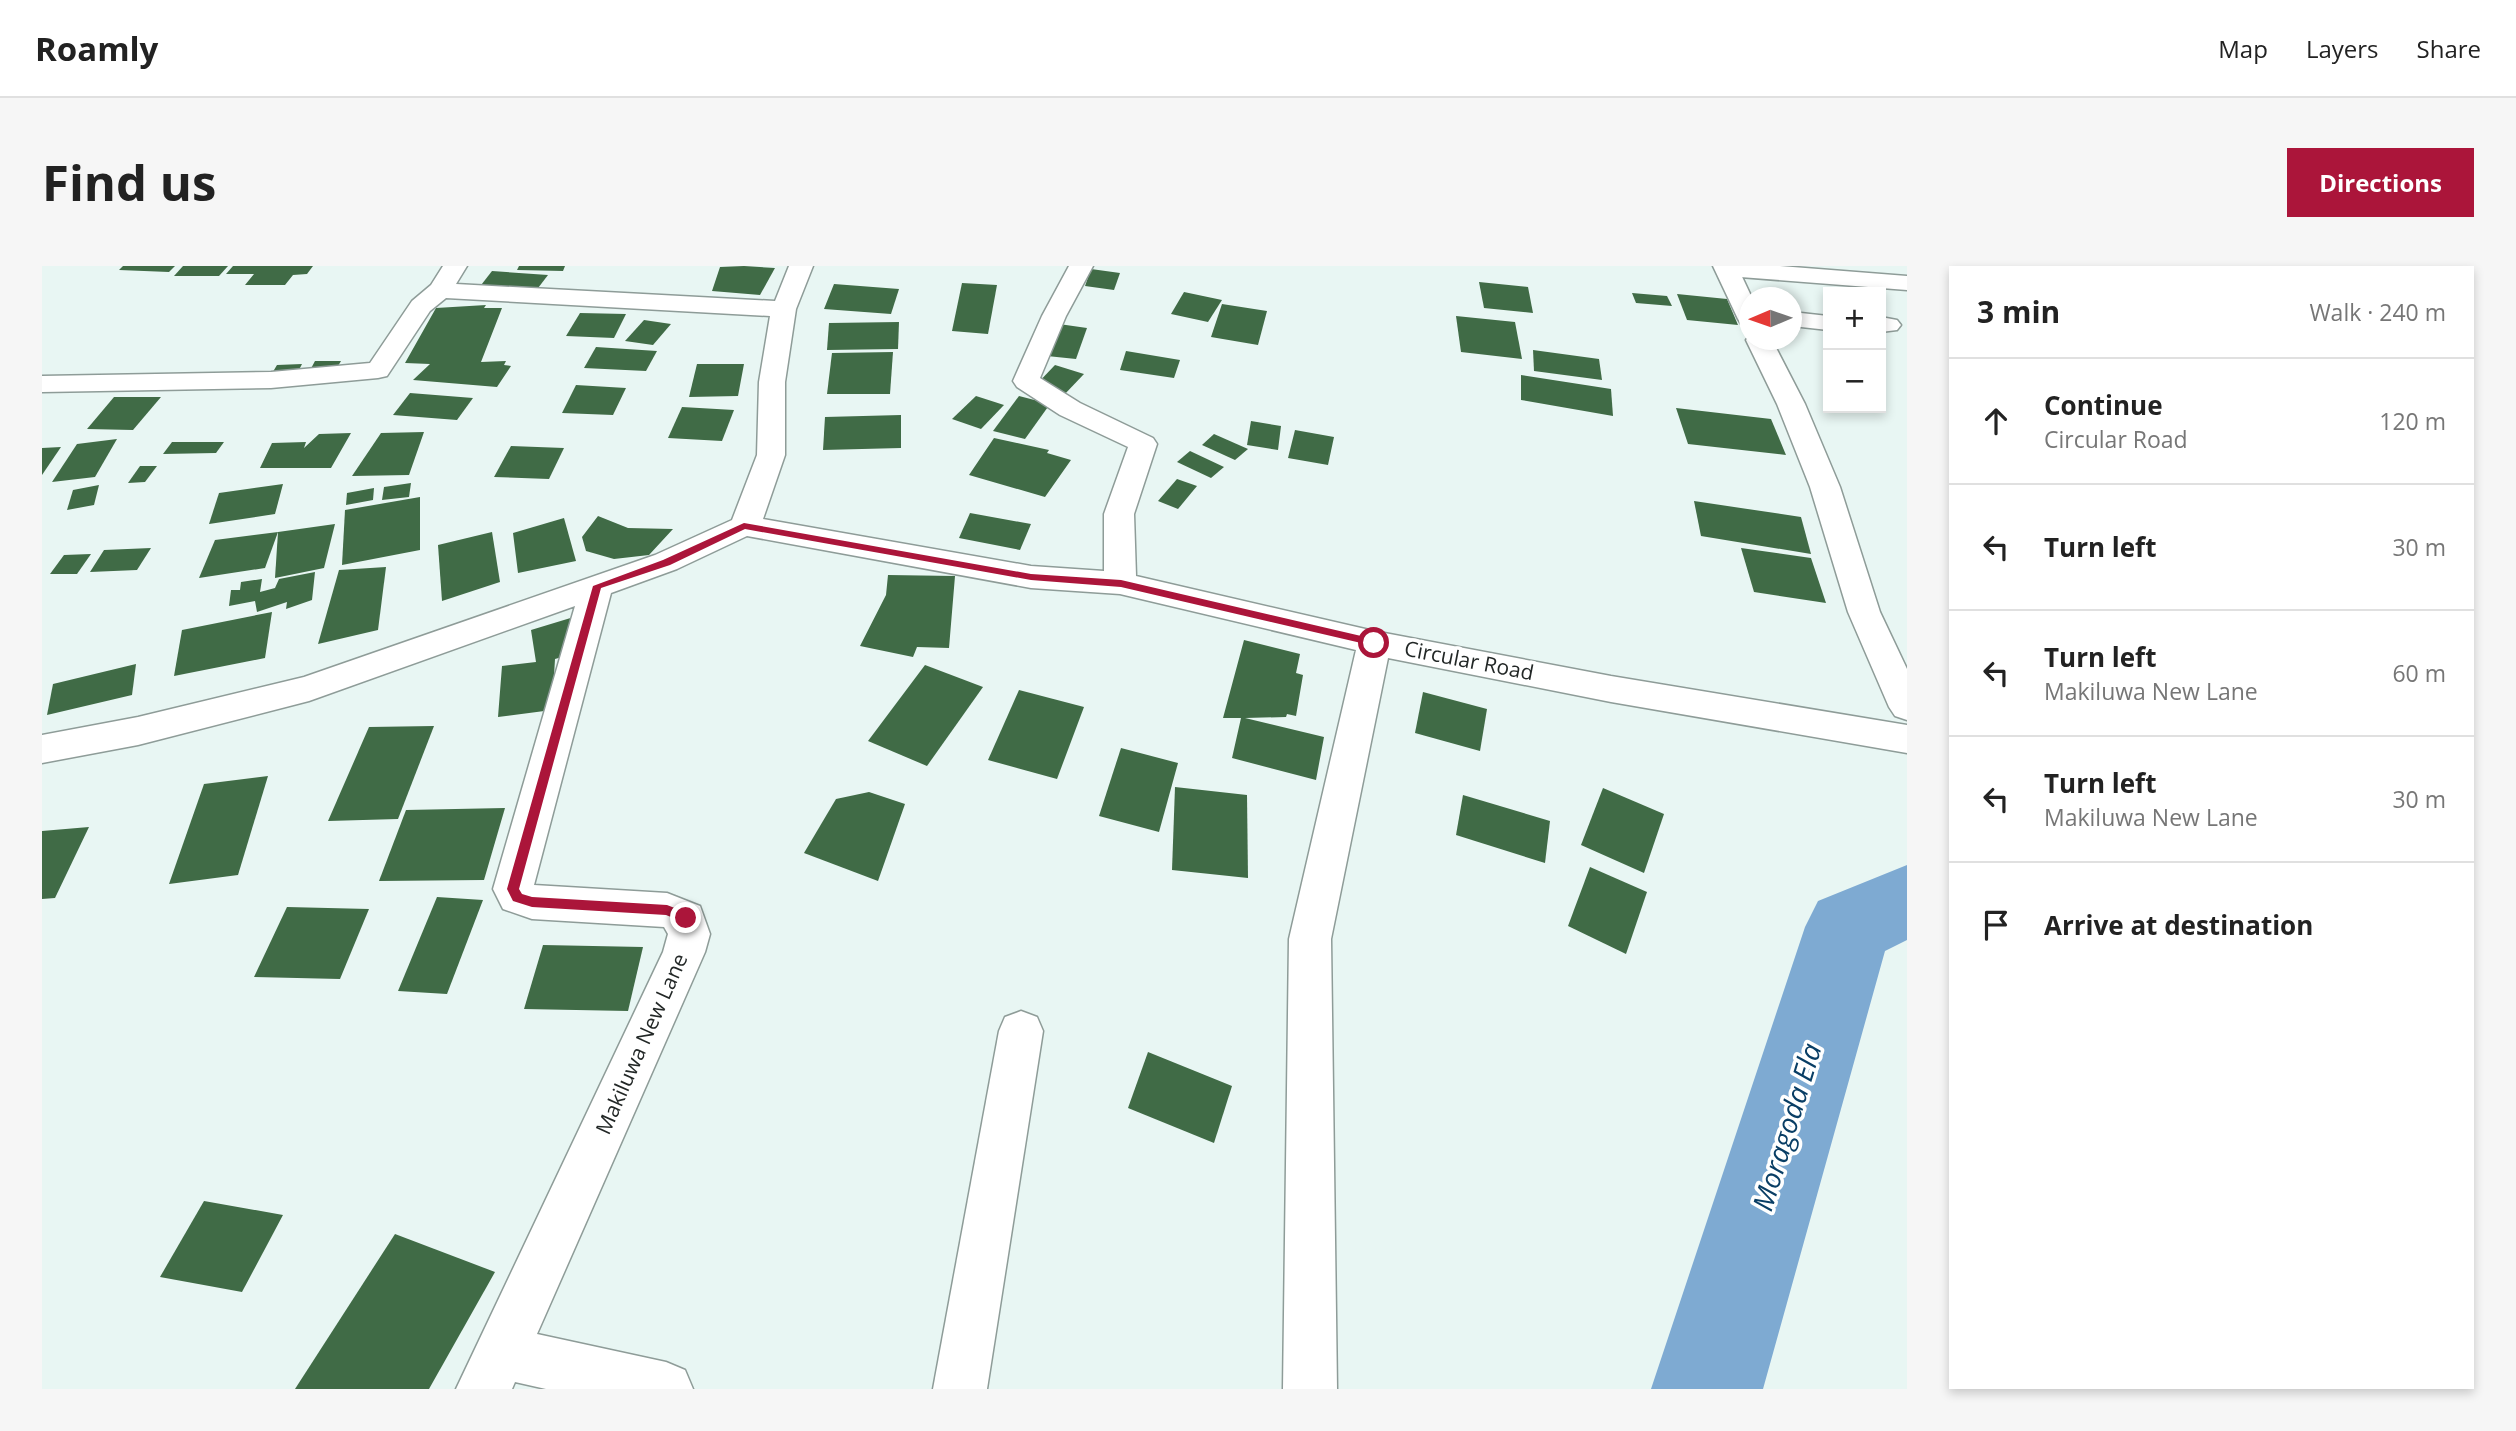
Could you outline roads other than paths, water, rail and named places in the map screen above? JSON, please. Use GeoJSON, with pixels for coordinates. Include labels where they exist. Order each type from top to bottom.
{"type":"FeatureCollection","features":[{"type":"Feature","properties":{"kind":"street"},"geometry":{"type":"LineString","coordinates":[[42,384],[271,380],[378,370],[421,306],[440,290],[455,266]]}},
{"type":"Feature","properties":{"kind":"street"},"geometry":{"type":"LineString","coordinates":[[42,749],[138,731],[309,688],[666,562],[744,526],[754,507],[771,455],[772,382],[784,309],[801,266]]}},
{"type":"Feature","properties":{"kind":"street"},"geometry":{"type":"LineString","coordinates":[[1081,266],[1054,316],[1026,381],[1070,409],[1143,444],[1119,514],[1121,583]]}},
{"type":"Feature","properties":{"kind":"street"},"geometry":{"type":"LineString","coordinates":[[1739,296],[1726,267],[1907,283]]}},
{"type":"Feature","properties":{"kind":"street"},"geometry":{"type":"LineString","coordinates":[[440,290],[784,309]]}},
{"type":"Feature","properties":{"kind":"street"},"geometry":{"type":"LineString","coordinates":[[1802,320],[1823,322]]}},
{"type":"Feature","properties":{"kind":"street"},"geometry":{"type":"LineString","coordinates":[[1765,350],[1791,404],[1820,475],[1864,612],[1907,706]]}},
{"type":"Feature","properties":{"kind":"street","name":"Circular Road"},"geometry":{"type":"LineString","coordinates":[[744,526],[1031,577],[1121,583],[1374,643],[1611,690],[1907,739]]}},
{"type":"Feature","properties":{"kind":"street","name":"Makiluwa New Lane"},"geometry":{"type":"LineString","coordinates":[[493,1371],[684,953],[689,934],[686,918],[667,910],[532,902],[517,897],[513,889],[597,586]]}},
{"type":"Feature","properties":{"kind":"street"},"geometry":{"type":"LineString","coordinates":[[1310,1389],[1310,939],[1374,643]]}},
{"type":"Feature","properties":{"kind":"street"},"geometry":{"type":"LineString","coordinates":[[960,1389],[1021,1031]]}},
{"type":"Feature","properties":{"kind":"street"},"geometry":{"type":"LineString","coordinates":[[493,1371],[666,1389]]}},
{"type":"Feature","properties":{"kind":"waterway","name":"Moragoda Ela"},"geometry":{"type":"LineString","coordinates":[[1707,1389],[1848,927],[1907,901]]}}]}
